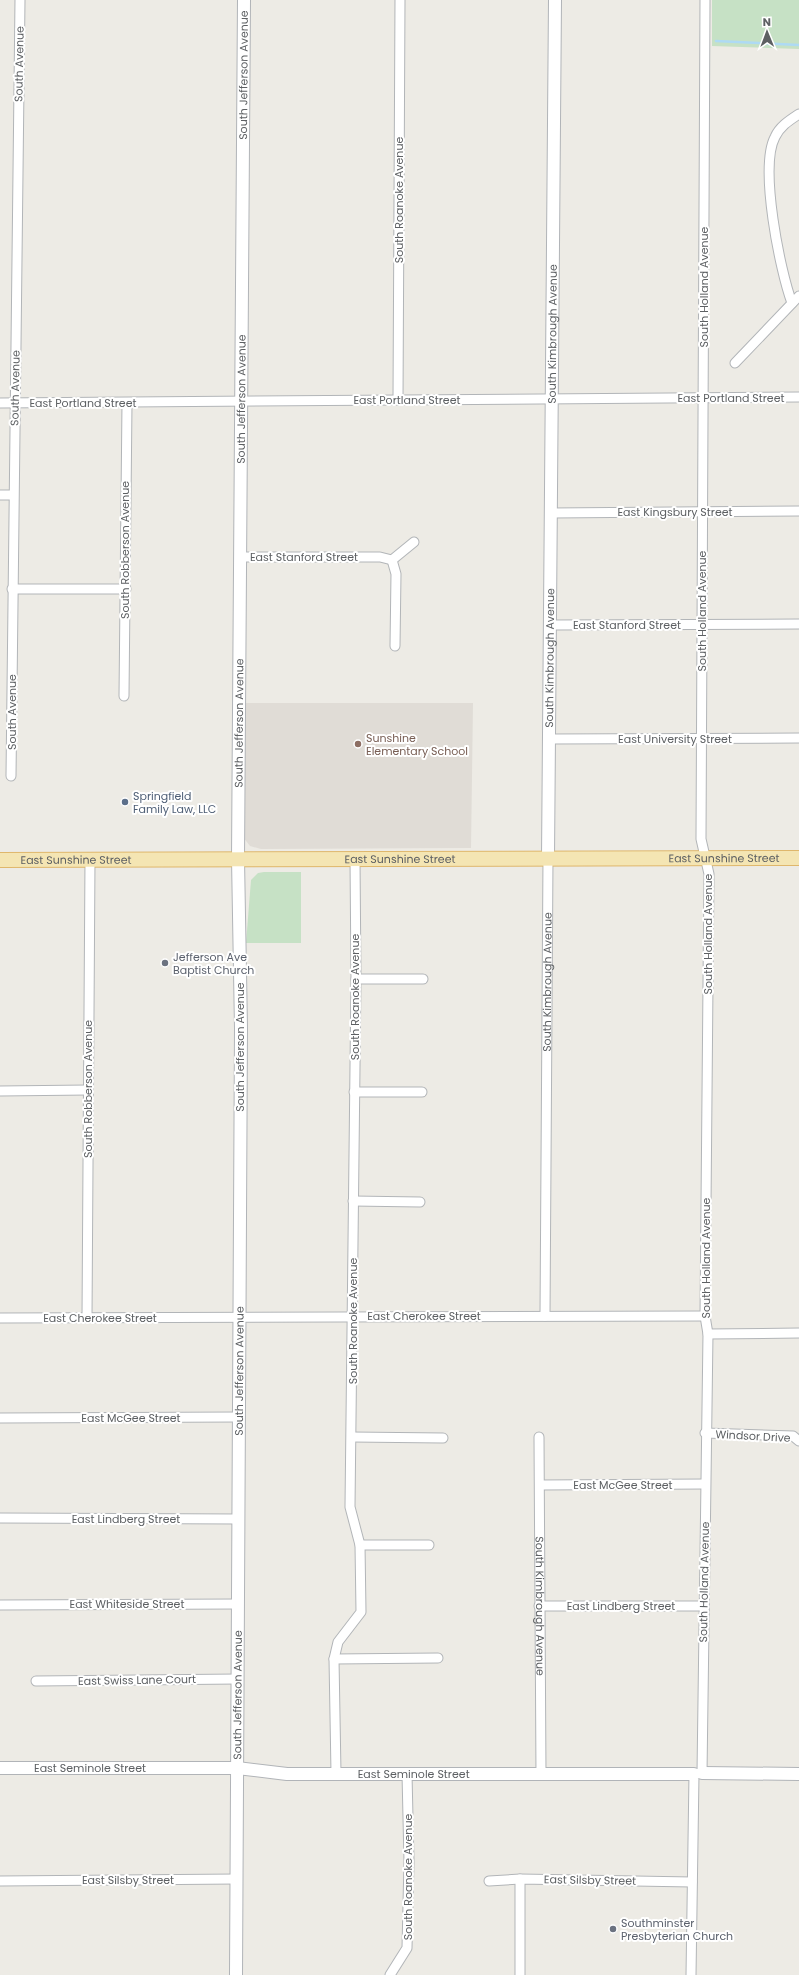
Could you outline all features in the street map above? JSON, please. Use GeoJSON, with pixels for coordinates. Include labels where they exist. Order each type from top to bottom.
{"type":"FeatureCollection","features":[{"type":"Feature","properties":{"kind":"main road","name":"East Sunshine Street"},"geometry":{"type":"LineString","coordinates":[[1,859],[799,858]]}},
{"type":"Feature","properties":{"kind":"street","name":"South Avenue"},"geometry":{"type":"LineString","coordinates":[[11,776],[13,495],[20,0]]}},
{"type":"Feature","properties":{"kind":"street","name":"South Roanoke Avenue"},"geometry":{"type":"LineString","coordinates":[[398,400],[400,0]]}},
{"type":"Feature","properties":{"kind":"street","name":"South Kimbrough Avenue"},"geometry":{"type":"LineString","coordinates":[[545,1316],[555,0]]}},
{"type":"Feature","properties":{"kind":"street","name":"South Holland Avenue"},"geometry":{"type":"LineString","coordinates":[[691,1975],[692,1882],[698,1774],[703,1606],[708,1334],[705,1316],[709,874],[701,839],[705,0]]}},
{"type":"Feature","properties":{"kind":"street","name":"South Jefferson Avenue"},"geometry":{"type":"LineString","coordinates":[[236,1975],[241,1028],[238,859],[244,1]]}},
{"type":"Feature","properties":{"kind":"street"},"geometry":{"type":"LineString","coordinates":[[792,303],[786,288],[771,211],[770,156],[774,138],[779,130],[799,114]]}},
{"type":"Feature","properties":{"kind":"street"},"geometry":{"type":"LineString","coordinates":[[735,363],[799,296]]}},
{"type":"Feature","properties":{"kind":"street","name":"East Portland Street"},"geometry":{"type":"LineString","coordinates":[[0,403],[799,397]]}},
{"type":"Feature","properties":{"kind":"street","name":"South Robberson Avenue"},"geometry":{"type":"LineString","coordinates":[[124,696],[126,589],[125,437],[127,403]]}},
{"type":"Feature","properties":{"kind":"street"},"geometry":{"type":"LineString","coordinates":[[0,495],[13,495]]}},
{"type":"Feature","properties":{"kind":"street","name":"East Kingsbury Street"},"geometry":{"type":"LineString","coordinates":[[552,513],[799,511]]}},
{"type":"Feature","properties":{"kind":"street"},"geometry":{"type":"LineString","coordinates":[[395,646],[396,574],[392,560],[414,542]]}},
{"type":"Feature","properties":{"kind":"street","name":"East Stanford Street"},"geometry":{"type":"LineString","coordinates":[[240,557],[380,557],[392,560]]}},
{"type":"Feature","properties":{"kind":"street"},"geometry":{"type":"LineString","coordinates":[[12,589],[126,589]]}},
{"type":"Feature","properties":{"kind":"street","name":"East Stanford Street"},"geometry":{"type":"LineString","coordinates":[[551,625],[799,624]]}},
{"type":"Feature","properties":{"kind":"street","name":"East University Street"},"geometry":{"type":"LineString","coordinates":[[550,739],[799,738]]}},
{"type":"Feature","properties":{"kind":"street","name":"South Roanoke Avenue"},"geometry":{"type":"LineString","coordinates":[[336,1773],[334,1659],[338,1642],[361,1612],[360,1545],[350,1507],[352,1437],[356,979],[355,859]]}},
{"type":"Feature","properties":{"kind":"street","name":"South Robberson Avenue"},"geometry":{"type":"LineString","coordinates":[[87,1318],[90,860]]}},
{"type":"Feature","properties":{"kind":"street"},"geometry":{"type":"LineString","coordinates":[[356,979],[423,979]]}},
{"type":"Feature","properties":{"kind":"street"},"geometry":{"type":"LineString","coordinates":[[0,1091],[88,1090]]}},
{"type":"Feature","properties":{"kind":"street"},"geometry":{"type":"LineString","coordinates":[[354,1092],[422,1092]]}},
{"type":"Feature","properties":{"kind":"street"},"geometry":{"type":"LineString","coordinates":[[353,1201],[420,1202]]}},
{"type":"Feature","properties":{"kind":"street","name":"East Cherokee Street"},"geometry":{"type":"LineString","coordinates":[[0,1318],[705,1316]]}},
{"type":"Feature","properties":{"kind":"street"},"geometry":{"type":"LineString","coordinates":[[708,1334],[799,1333]]}},
{"type":"Feature","properties":{"kind":"street","name":"East McGee Street"},"geometry":{"type":"LineString","coordinates":[[0,1418],[239,1417]]}},
{"type":"Feature","properties":{"kind":"street","name":"Windsor Drive"},"geometry":{"type":"LineString","coordinates":[[705,1433],[792,1436],[799,1441]]}},
{"type":"Feature","properties":{"kind":"street","name":"South Kimbrough Avenue"},"geometry":{"type":"LineString","coordinates":[[540,1436],[539,1606],[541,1775]]}},
{"type":"Feature","properties":{"kind":"street"},"geometry":{"type":"LineString","coordinates":[[352,1437],[443,1438]]}},
{"type":"Feature","properties":{"kind":"street","name":"East McGee Street"},"geometry":{"type":"LineString","coordinates":[[540,1485],[705,1484]]}},
{"type":"Feature","properties":{"kind":"street","name":"East Lindberg Street"},"geometry":{"type":"LineString","coordinates":[[0,1518],[239,1519]]}},
{"type":"Feature","properties":{"kind":"street"},"geometry":{"type":"LineString","coordinates":[[360,1545],[429,1545]]}},
{"type":"Feature","properties":{"kind":"street","name":"East Whiteside Street"},"geometry":{"type":"LineString","coordinates":[[0,1605],[238,1604]]}},
{"type":"Feature","properties":{"kind":"street","name":"East Lindberg Street"},"geometry":{"type":"LineString","coordinates":[[539,1606],[703,1606]]}},
{"type":"Feature","properties":{"kind":"street"},"geometry":{"type":"LineString","coordinates":[[334,1659],[438,1658]]}},
{"type":"Feature","properties":{"kind":"street","name":"East Swiss Lane Court"},"geometry":{"type":"LineString","coordinates":[[36,1681],[238,1678]]}},
{"type":"Feature","properties":{"kind":"street","name":"East Seminole Street"},"geometry":{"type":"LineString","coordinates":[[0,1768],[237,1768],[287,1774],[799,1774]]}},
{"type":"Feature","properties":{"kind":"street","name":"South Roanoke Avenue"},"geometry":{"type":"LineString","coordinates":[[390,1975],[407,1948],[409,1861],[407,1774]]}},
{"type":"Feature","properties":{"kind":"street"},"geometry":{"type":"LineString","coordinates":[[520,1879],[520,1975]]}},
{"type":"Feature","properties":{"kind":"street","name":"East Silsby Street"},"geometry":{"type":"LineString","coordinates":[[488,1881],[520,1879],[692,1882]]}},
{"type":"Feature","properties":{"kind":"street","name":"East Silsby Street"},"geometry":{"type":"LineString","coordinates":[[0,1881],[237,1880]]}},
{"type":"Feature","properties":{"kind":"shaded area","name":"Sunshine Elementary School"},"geometry":{"type":"Polygon","coordinates":[[[243,703],[473,703],[471,848],[261,849],[250,846],[243,837],[243,703]]]}},
{"type":"Feature","properties":{"kind":"green space"},"geometry":{"type":"Polygon","coordinates":[[[712,0],[799,0],[799,49],[712,46],[712,0]]]}},
{"type":"Feature","properties":{"kind":"green space"},"geometry":{"type":"Polygon","coordinates":[[[301,872],[301,943],[246,943],[251,880],[258,873],[301,872]]]}},
{"type":"Feature","properties":{"kind":"waterway"},"geometry":{"type":"LineString","coordinates":[[716,41],[799,45]]}},
{"type":"Feature","properties":{"kind":"place","name":"Sunshine Elementary School"},"geometry":{"type":"Point","coordinates":[358,744]}},
{"type":"Feature","properties":{"kind":"place","name":"Springfield Family Law, LLC"},"geometry":{"type":"Point","coordinates":[125,802]}},
{"type":"Feature","properties":{"kind":"place","name":"Jefferson Ave Baptist Church"},"geometry":{"type":"Point","coordinates":[165,963]}},
{"type":"Feature","properties":{"kind":"place","name":"Southminster Presbyterian Church"},"geometry":{"type":"Point","coordinates":[613,1929]}}]}
